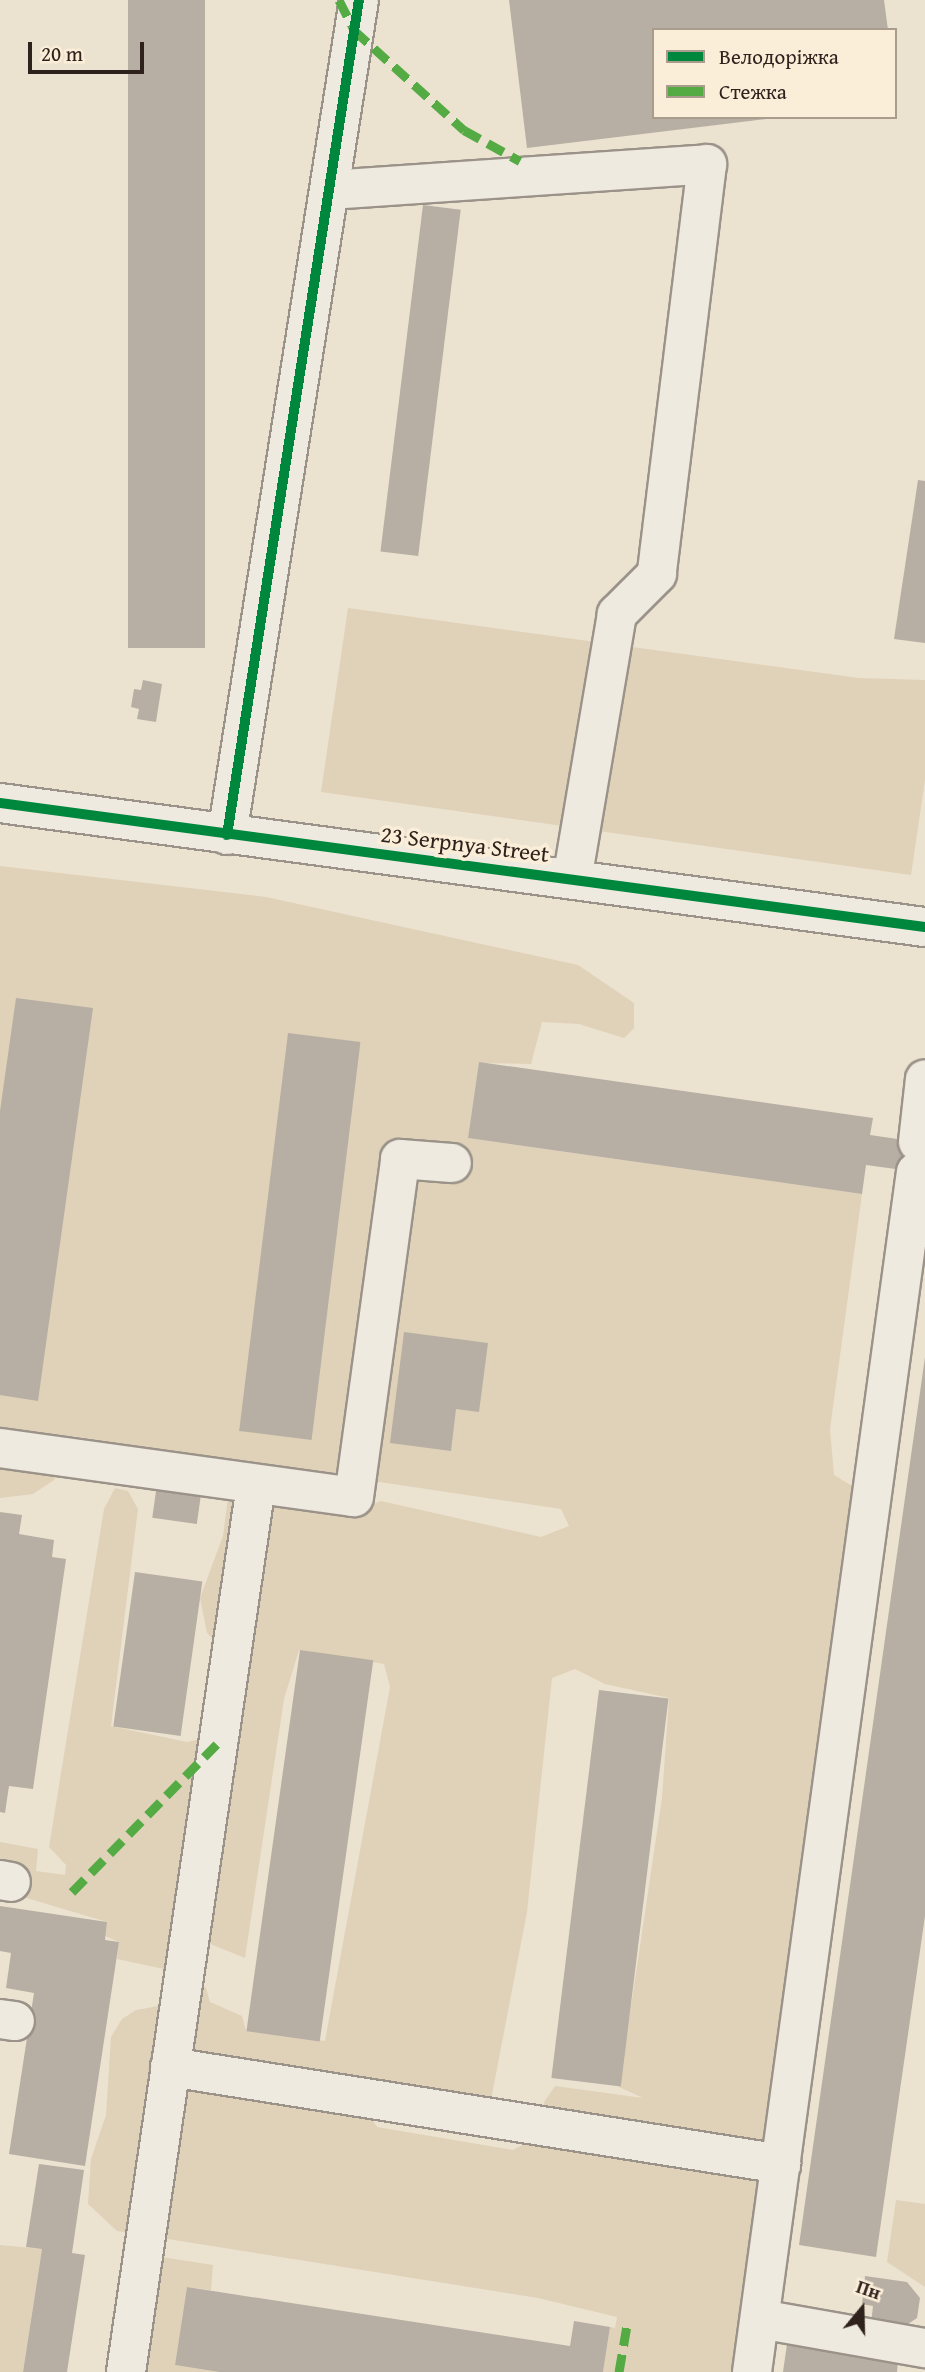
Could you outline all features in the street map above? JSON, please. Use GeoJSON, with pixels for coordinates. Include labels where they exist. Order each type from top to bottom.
{"type":"FeatureCollection","features":[{"type":"Feature","properties":{"kind":"street"},"geometry":{"type":"LineString","coordinates":[[227,835],[359,0]]}},
{"type":"Feature","properties":{"kind":"street"},"geometry":{"type":"LineString","coordinates":[[330,190],[707,164],[656,574],[617,614],[572,879]]}},
{"type":"Feature","properties":{"kind":"street","name":"23 Serpnya Street"},"geometry":{"type":"LineString","coordinates":[[0,803],[925,927]]}},
{"type":"Feature","properties":{"kind":"street"},"geometry":{"type":"LineString","coordinates":[[752,2372],[917,1157],[925,1079]]}},
{"type":"Feature","properties":{"kind":"street"},"geometry":{"type":"LineString","coordinates":[[0,1448],[354,1497],[400,1158],[452,1163]]}},
{"type":"Feature","properties":{"kind":"street"},"geometry":{"type":"LineString","coordinates":[[126,2372],[256,1485]]}},
{"type":"Feature","properties":{"kind":"street"},"geometry":{"type":"LineString","coordinates":[[170,2067],[781,2164]]}},
{"type":"Feature","properties":{"kind":"street"},"geometry":{"type":"LineString","coordinates":[[760,2319],[925,2348]]}},
{"type":"Feature","properties":{"kind":"shaded area"},"geometry":{"type":"Polygon","coordinates":[[[348,608],[859,678],[925,680],[925,780],[911,875],[321,792],[348,608]]]}},
{"type":"Feature","properties":{"kind":"shaded area"},"geometry":{"type":"Polygon","coordinates":[[[0,866],[266,897],[578,965],[634,1003],[634,1028],[624,1038],[579,1024],[542,1022],[531,1064],[479,1063],[468,1138],[862,1194],[830,1429],[834,1475],[854,1487],[765,2182],[747,2372],[603,2372],[610,2327],[615,2328],[617,2317],[538,2298],[117,2231],[88,2204],[91,2159],[106,2115],[111,2037],[122,2019],[136,2010],[164,2005],[196,1983],[206,1988],[210,2002],[242,2016],[246,2031],[325,2041],[390,1687],[384,1664],[299,1650],[284,1699],[245,1958],[203,1941],[178,1885],[189,1911],[178,1972],[117,1959],[119,1942],[105,1936],[107,1922],[0,1890],[0,1842],[38,1849],[36,1871],[65,1875],[66,1865],[49,1847],[104,1509],[115,1488],[128,1491],[138,1509],[111,1726],[187,1742],[202,1739],[223,1649],[207,1633],[200,1598],[223,1536],[228,1498],[364,1508],[381,1501],[541,1537],[569,1526],[561,1509],[72,1436],[74,1445],[54,1480],[33,1494],[0,1498],[0,866]],[[575,1669],[552,1678],[527,1912],[491,2100],[366,2111],[377,2127],[513,2150],[538,2136],[544,2102],[555,2086],[643,2098],[619,2087],[662,1798],[669,1698],[605,1684],[575,1669]]]}},
{"type":"Feature","properties":{"kind":"shaded area"},"geometry":{"type":"Polygon","coordinates":[[[896,2200],[925,2204],[925,2287],[887,2262],[896,2200]]]}},
{"type":"Feature","properties":{"kind":"shaded area"},"geometry":{"type":"Polygon","coordinates":[[[0,2245],[42,2249],[23,2372],[0,2372],[0,2245]]]}},
{"type":"Feature","properties":{"kind":"shaded area"},"geometry":{"type":"Polygon","coordinates":[[[149,2255],[213,2265],[211,2290],[187,2287],[175,2365],[219,2372],[133,2372],[149,2255]]]}},
{"type":"Feature","properties":{"kind":"building"},"geometry":{"type":"Polygon","coordinates":[[[128,0],[205,0],[205,648],[128,648],[128,0]]]}},
{"type":"Feature","properties":{"kind":"building"},"geometry":{"type":"Polygon","coordinates":[[[509,0],[884,0],[888,28],[652,28],[652,119],[767,119],[527,148],[509,0]]]}},
{"type":"Feature","properties":{"kind":"building"},"geometry":{"type":"Polygon","coordinates":[[[423,205],[461,210],[418,556],[380,551],[423,205]]]}},
{"type":"Feature","properties":{"kind":"building"},"geometry":{"type":"Polygon","coordinates":[[[918,480],[925,481],[925,643],[894,639],[918,480]]]}},
{"type":"Feature","properties":{"kind":"building"},"geometry":{"type":"Polygon","coordinates":[[[143,680],[162,684],[156,722],[137,719],[139,709],[131,707],[134,689],[141,690],[143,680]]]}},
{"type":"Feature","properties":{"kind":"building"},"geometry":{"type":"Polygon","coordinates":[[[16,998],[93,1008],[38,1401],[0,1395],[0,1111],[16,998]]]}},
{"type":"Feature","properties":{"kind":"building"},"geometry":{"type":"Polygon","coordinates":[[[288,1033],[360,1042],[312,1440],[239,1431],[288,1033]]]}},
{"type":"Feature","properties":{"kind":"building"},"geometry":{"type":"Polygon","coordinates":[[[479,1062],[873,1118],[870,1135],[925,1143],[925,1173],[866,1165],[862,1194],[468,1138],[479,1062]]]}},
{"type":"Feature","properties":{"kind":"building"},"geometry":{"type":"Polygon","coordinates":[[[404,1332],[488,1343],[479,1412],[456,1409],[451,1451],[390,1443],[404,1332]]]}},
{"type":"Feature","properties":{"kind":"building"},"geometry":{"type":"Polygon","coordinates":[[[925,1357],[925,1916],[876,2257],[799,2245],[925,1357]]]}},
{"type":"Feature","properties":{"kind":"building"},"geometry":{"type":"Polygon","coordinates":[[[157,1484],[202,1490],[197,1524],[152,1518],[157,1484]]]}},
{"type":"Feature","properties":{"kind":"building"},"geometry":{"type":"Polygon","coordinates":[[[0,1512],[22,1515],[19,1534],[54,1540],[52,1557],[66,1559],[33,1789],[9,1786],[5,1813],[0,1812],[0,1512]]]}},
{"type":"Feature","properties":{"kind":"building"},"geometry":{"type":"Polygon","coordinates":[[[135,1572],[202,1581],[181,1736],[113,1726],[135,1572]]]}},
{"type":"Feature","properties":{"kind":"building"},"geometry":{"type":"Polygon","coordinates":[[[300,1650],[373,1660],[320,2042],[246,2031],[300,1650]]]}},
{"type":"Feature","properties":{"kind":"building"},"geometry":{"type":"Polygon","coordinates":[[[599,1690],[668,1699],[621,2087],[551,2078],[599,1690]]]}},
{"type":"Feature","properties":{"kind":"building"},"geometry":{"type":"Polygon","coordinates":[[[0,1906],[107,1922],[105,1940],[119,1942],[85,2166],[9,2154],[34,1993],[6,1988],[11,1953],[0,1951],[0,1906]]]}},
{"type":"Feature","properties":{"kind":"building"},"geometry":{"type":"Polygon","coordinates":[[[39,2164],[84,2170],[72,2253],[85,2255],[67,2372],[23,2372],[42,2249],[26,2247],[39,2164]]]}},
{"type":"Feature","properties":{"kind":"building"},"geometry":{"type":"Polygon","coordinates":[[[865,2276],[907,2282],[920,2298],[917,2318],[902,2328],[871,2324],[873,2306],[862,2304],[865,2276]]]}},
{"type":"Feature","properties":{"kind":"building"},"geometry":{"type":"Polygon","coordinates":[[[187,2287],[570,2346],[574,2321],[610,2327],[603,2372],[219,2372],[175,2365],[187,2287]]]}},
{"type":"Feature","properties":{"kind":"building"},"geometry":{"type":"Polygon","coordinates":[[[787,2344],[898,2360],[897,2372],[783,2372],[787,2344]]]}},
{"type":"Feature","properties":{"kind":"marked path"},"geometry":{"type":"LineString","coordinates":[[339,0],[354,30],[464,130],[520,161]]}},
{"type":"Feature","properties":{"kind":"marked path"},"geometry":{"type":"LineString","coordinates":[[72,1892],[219,1742]]}},
{"type":"Feature","properties":{"kind":"marked path"},"geometry":{"type":"LineString","coordinates":[[619,2372],[627,2325]]}},
{"type":"Feature","properties":{"kind":"cycle path"},"geometry":{"type":"LineString","coordinates":[[227,835],[359,0]]}},
{"type":"Feature","properties":{"kind":"cycle path"},"geometry":{"type":"LineString","coordinates":[[0,803],[925,927]]}}]}
